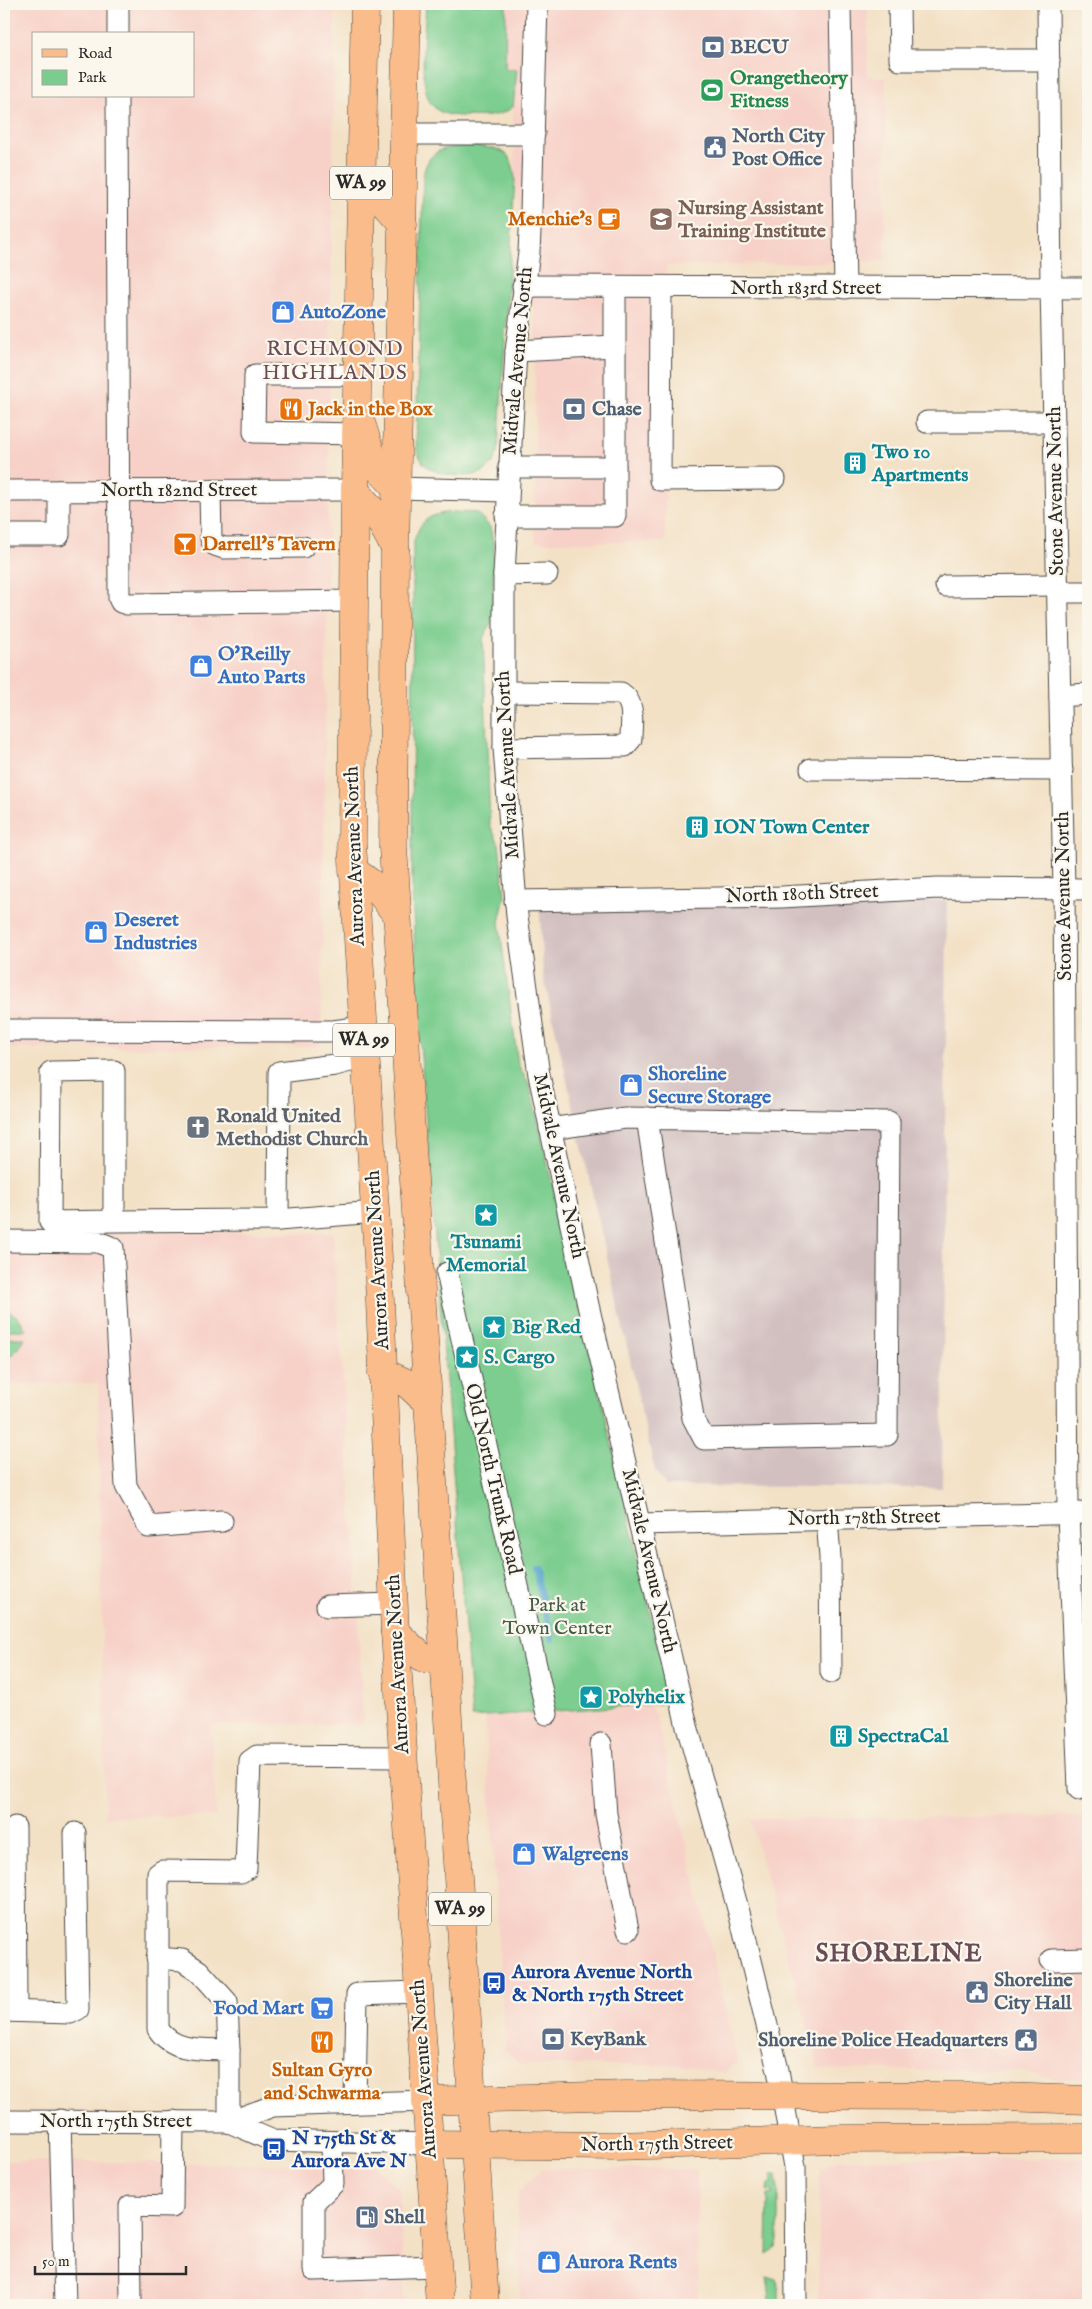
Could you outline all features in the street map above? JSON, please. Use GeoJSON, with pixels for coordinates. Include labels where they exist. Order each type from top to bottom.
{"type":"FeatureCollection","features":[{"type":"Feature","properties":{"kind":"main road","name":"Aurora Avenue North"},"geometry":{"type":"LineString","coordinates":[[365,4],[355,490],[351,804],[353,870],[384,1363],[382,1372],[395,1632],[440,2305]]}},
{"type":"Feature","properties":{"kind":"main road","name":"Aurora Avenue North"},"geometry":{"type":"LineString","coordinates":[[408,4],[397,488],[393,847],[485,2305]]}},
{"type":"Feature","properties":{"kind":"main road"},"geometry":{"type":"LineString","coordinates":[[361,193],[380,198],[403,224]]}},
{"type":"Feature","properties":{"kind":"main road"},"geometry":{"type":"LineString","coordinates":[[357,423],[374,464],[397,488]]}},
{"type":"Feature","properties":{"kind":"main road"},"geometry":{"type":"LineString","coordinates":[[355,490],[378,517],[396,548]]}},
{"type":"Feature","properties":{"kind":"main road"},"geometry":{"type":"LineString","coordinates":[[353,870],[375,886],[396,914]]}},
{"type":"Feature","properties":{"kind":"main road"},"geometry":{"type":"LineString","coordinates":[[382,1372],[404,1382],[427,1402]]}},
{"type":"Feature","properties":{"kind":"main road"},"geometry":{"type":"LineString","coordinates":[[395,1632],[423,1658],[444,1660]]}},
{"type":"Feature","properties":{"kind":"main road","name":"North 175th Street"},"geometry":{"type":"LineString","coordinates":[[426,2101],[626,2095],[975,2096],[1088,2100]]}},
{"type":"Feature","properties":{"kind":"main road","name":"North 175th Street"},"geometry":{"type":"LineString","coordinates":[[429,2144],[616,2146],[792,2140],[1088,2138]]}},
{"type":"Feature","properties":{"kind":"street"},"geometry":{"type":"LineString","coordinates":[[118,4],[118,32]]}},
{"type":"Feature","properties":{"kind":"street","name":"Midvale Avenue North"},"geometry":{"type":"LineString","coordinates":[[537,4],[529,252],[523,286],[516,351],[507,490],[504,575],[504,748],[516,901],[534,1045],[550,1129],[689,1734],[740,1916],[792,2140],[795,2167],[796,2305]]}},
{"type":"Feature","properties":{"kind":"street"},"geometry":{"type":"LineString","coordinates":[[840,4],[845,288]]}},
{"type":"Feature","properties":{"kind":"street"},"geometry":{"type":"LineString","coordinates":[[899,4],[900,60],[1049,60]]}},
{"type":"Feature","properties":{"kind":"street","name":"Stone Avenue North"},"geometry":{"type":"LineString","coordinates":[[1048,4],[1051,288],[1078,1513],[1079,1789]]}},
{"type":"Feature","properties":{"kind":"street"},"geometry":{"type":"LineString","coordinates":[[118,98],[117,490],[119,598],[121,602],[127,604],[354,601]]}},
{"type":"Feature","properties":{"kind":"street"},"geometry":{"type":"LineString","coordinates":[[406,134],[534,134]]}},
{"type":"Feature","properties":{"kind":"street","name":"North 183rd Street"},"geometry":{"type":"LineString","coordinates":[[523,286],[1088,288]]}},
{"type":"Feature","properties":{"kind":"street"},"geometry":{"type":"LineString","coordinates":[[506,516],[615,516],[615,287]]}},
{"type":"Feature","properties":{"kind":"street"},"geometry":{"type":"LineString","coordinates":[[661,287],[660,480],[775,479]]}},
{"type":"Feature","properties":{"kind":"street"},"geometry":{"type":"LineString","coordinates":[[516,351],[615,346]]}},
{"type":"Feature","properties":{"kind":"street"},"geometry":{"type":"LineString","coordinates":[[357,423],[254,432],[255,375],[358,375]]}},
{"type":"Feature","properties":{"kind":"street"},"geometry":{"type":"LineString","coordinates":[[927,422],[1054,422]]}},
{"type":"Feature","properties":{"kind":"street"},"geometry":{"type":"LineString","coordinates":[[509,467],[615,467]]}},
{"type":"Feature","properties":{"kind":"street"},"geometry":{"type":"LineString","coordinates":[[397,488],[507,490]]}},
{"type":"Feature","properties":{"kind":"street"},"geometry":{"type":"LineString","coordinates":[[4,535],[59,534],[59,490]]}},
{"type":"Feature","properties":{"kind":"street"},"geometry":{"type":"LineString","coordinates":[[210,490],[211,539],[215,545],[224,548],[303,547]]}},
{"type":"Feature","properties":{"kind":"street","name":"North 182nd Street"},"geometry":{"type":"LineString","coordinates":[[4,491],[355,490]]}},
{"type":"Feature","properties":{"kind":"street"},"geometry":{"type":"LineString","coordinates":[[504,575],[547,574]]}},
{"type":"Feature","properties":{"kind":"street"},"geometry":{"type":"LineString","coordinates":[[946,586],[1058,588],[1088,592]]}},
{"type":"Feature","properties":{"kind":"street"},"geometry":{"type":"LineString","coordinates":[[503,692],[622,693],[629,698],[631,704],[631,739],[625,746],[504,748]]}},
{"type":"Feature","properties":{"kind":"street"},"geometry":{"type":"LineString","coordinates":[[1060,696],[1088,694]]}},
{"type":"Feature","properties":{"kind":"street"},"geometry":{"type":"LineString","coordinates":[[811,769],[1062,770]]}},
{"type":"Feature","properties":{"kind":"street","name":"North 180th Street"},"geometry":{"type":"LineString","coordinates":[[516,901],[782,897],[938,888],[1088,888]]}},
{"type":"Feature","properties":{"kind":"street"},"geometry":{"type":"LineString","coordinates":[[4,1030],[333,1031],[363,1027]]}},
{"type":"Feature","properties":{"kind":"street"},"geometry":{"type":"LineString","coordinates":[[278,1220],[279,1072],[335,1065],[365,1057]]}},
{"type":"Feature","properties":{"kind":"street"},"geometry":{"type":"LineString","coordinates":[[114,1221],[114,1071],[51,1072],[50,1222],[278,1220],[375,1212]]}},
{"type":"Feature","properties":{"kind":"street"},"geometry":{"type":"LineString","coordinates":[[550,1129],[625,1118],[647,1118],[889,1122],[887,1435],[704,1439],[693,1418],[647,1118]]}},
{"type":"Feature","properties":{"kind":"street"},"geometry":{"type":"LineString","coordinates":[[4,1241],[98,1242],[113,1248],[126,1486],[149,1527],[222,1521]]}},
{"type":"Feature","properties":{"kind":"street","name":"Old North Trunk Road"},"geometry":{"type":"LineString","coordinates":[[447,1273],[547,1714]]}},
{"type":"Feature","properties":{"kind":"street","name":"North 178th Street"},"geometry":{"type":"LineString","coordinates":[[640,1524],[1078,1513]]}},
{"type":"Feature","properties":{"kind":"street"},"geometry":{"type":"LineString","coordinates":[[827,1519],[830,1557],[831,1672]]}},
{"type":"Feature","properties":{"kind":"street"},"geometry":{"type":"LineString","coordinates":[[327,1606],[394,1604]]}},
{"type":"Feature","properties":{"kind":"street"},"geometry":{"type":"LineString","coordinates":[[601,1744],[606,1814],[628,1930]]}},
{"type":"Feature","properties":{"kind":"street"},"geometry":{"type":"LineString","coordinates":[[229,2050],[189,2049],[164,2039],[158,2029],[158,1874],[162,1871],[241,1872],[246,1869],[250,1761],[257,1756],[404,1758]]}},
{"type":"Feature","properties":{"kind":"street"},"geometry":{"type":"LineString","coordinates":[[15,1827],[10,2011],[70,2013],[78,2009],[75,1833]]}},
{"type":"Feature","properties":{"kind":"street"},"geometry":{"type":"LineString","coordinates":[[157,1958],[182,1960],[199,1971],[227,2002],[229,2122]]}},
{"type":"Feature","properties":{"kind":"street"},"geometry":{"type":"LineString","coordinates":[[1051,1960],[1088,1960]]}},
{"type":"Feature","properties":{"kind":"street"},"geometry":{"type":"LineString","coordinates":[[355,2103],[357,1994],[419,1992]]}},
{"type":"Feature","properties":{"kind":"street","name":"North 175th Street"},"geometry":{"type":"LineString","coordinates":[[4,2121],[229,2122],[273,2106],[426,2101]]}},
{"type":"Feature","properties":{"kind":"street"},"geometry":{"type":"LineString","coordinates":[[60,2120],[65,2305]]}},
{"type":"Feature","properties":{"kind":"street"},"geometry":{"type":"LineString","coordinates":[[131,2305],[130,2206],[172,2207],[173,2121]]}},
{"type":"Feature","properties":{"kind":"street","name":"North 175th Street"},"geometry":{"type":"LineString","coordinates":[[229,2122],[271,2140],[429,2144]]}},
{"type":"Feature","properties":{"kind":"street"},"geometry":{"type":"LineString","coordinates":[[332,2142],[333,2184],[314,2202],[314,2270],[437,2266]]}},
{"type":"Feature","properties":{"kind":"shaded area"},"geometry":{"type":"Polygon","coordinates":[[[4,4],[335,4],[321,1046],[4,1049],[4,4]]]}},
{"type":"Feature","properties":{"kind":"shaded area"},"geometry":{"type":"Polygon","coordinates":[[[506,4],[868,4],[867,76],[886,78],[885,261],[666,266],[665,542],[535,542],[535,315],[515,179],[513,107],[516,69],[505,70],[506,4]]]}},
{"type":"Feature","properties":{"kind":"shaded area"},"geometry":{"type":"Polygon","coordinates":[[[539,899],[947,900],[942,1488],[666,1486],[655,1471],[543,974],[539,899]]]}},
{"type":"Feature","properties":{"kind":"shaded area"},"geometry":{"type":"Polygon","coordinates":[[[4,1231],[333,1233],[358,1605],[363,1724],[211,1725],[216,1816],[105,1817],[98,1383],[4,1384],[4,1231]]]}},
{"type":"Feature","properties":{"kind":"shaded area"},"geometry":{"type":"Polygon","coordinates":[[[650,1706],[656,1716],[738,2062],[724,2073],[679,2065],[520,2065],[505,2049],[485,1717],[650,1706]]]}},
{"type":"Feature","properties":{"kind":"shaded area"},"geometry":{"type":"Polygon","coordinates":[[[1088,1816],[1088,2080],[1048,2078],[1023,2071],[819,2069],[750,1819],[1088,1816]]]}},
{"type":"Feature","properties":{"kind":"shaded area"},"geometry":{"type":"Polygon","coordinates":[[[1088,2158],[1088,2305],[818,2305],[820,2169],[837,2160],[1088,2158]]]}},
{"type":"Feature","properties":{"kind":"shaded area"},"geometry":{"type":"Polygon","coordinates":[[[4,2161],[374,2166],[399,2189],[405,2305],[4,2305],[4,2161]]]}},
{"type":"Feature","properties":{"kind":"shaded area"},"geometry":{"type":"Polygon","coordinates":[[[542,2169],[697,2169],[698,2305],[520,2305],[517,2193],[542,2169]]]}},
{"type":"Feature","properties":{"kind":"green space"},"geometry":{"type":"Polygon","coordinates":[[[426,4],[506,4],[505,69],[517,69],[513,107],[492,116],[459,116],[441,112],[433,106],[428,98],[423,72],[426,4]]]}},
{"type":"Feature","properties":{"kind":"green space"},"geometry":{"type":"Polygon","coordinates":[[[474,146],[492,148],[504,152],[514,169],[515,179],[498,452],[493,463],[484,471],[478,474],[462,476],[444,474],[429,468],[421,460],[416,446],[423,177],[429,159],[434,154],[448,148],[474,146]]]}},
{"type":"Feature","properties":{"kind":"green space","name":"Park at Town Center"},"geometry":{"type":"Polygon","coordinates":[[[454,512],[477,513],[490,527],[494,546],[492,622],[483,638],[490,825],[499,844],[505,896],[499,922],[518,1064],[530,1087],[671,1703],[472,1717],[420,1043],[412,893],[413,546],[418,530],[426,520],[437,514],[454,512]]]}},
{"type":"Feature","properties":{"kind":"green space"},"geometry":{"type":"Polygon","coordinates":[[[4,1308],[19,1318],[26,1330],[4,1330],[4,1308]]]}},
{"type":"Feature","properties":{"kind":"green space"},"geometry":{"type":"Polygon","coordinates":[[[4,1338],[25,1338],[19,1348],[4,1362],[4,1338]]]}},
{"type":"Feature","properties":{"kind":"green space"},"geometry":{"type":"Polygon","coordinates":[[[771,2175],[777,2175],[778,2184],[778,2241],[776,2248],[767,2254],[768,2195],[773,2194],[773,2191],[768,2191],[769,2184],[773,2183],[771,2175]]]}},
{"type":"Feature","properties":{"kind":"green space"},"geometry":{"type":"Polygon","coordinates":[[[767,2277],[775,2280],[779,2290],[779,2305],[771,2305],[767,2277]]]}},
{"type":"Feature","properties":{"kind":"waterway"},"geometry":{"type":"LineString","coordinates":[[534,1567],[552,1639]]}},
{"type":"Feature","properties":{"kind":"place","name":"BECU"},"geometry":{"type":"Point","coordinates":[713,47]}},
{"type":"Feature","properties":{"kind":"place","name":"Orangetheory Fitness"},"geometry":{"type":"Point","coordinates":[712,90]}},
{"type":"Feature","properties":{"kind":"place","name":"North City Post Office"},"geometry":{"type":"Point","coordinates":[715,147]}},
{"type":"Feature","properties":{"kind":"place","name":"Menchie's"},"geometry":{"type":"Point","coordinates":[609,219]}},
{"type":"Feature","properties":{"kind":"place","name":"Nursing Assistant Training Institute"},"geometry":{"type":"Point","coordinates":[661,219]}},
{"type":"Feature","properties":{"kind":"place","name":"AutoZone"},"geometry":{"type":"Point","coordinates":[283,312]}},
{"type":"Feature","properties":{"kind":"place","name":"Jack in the Box"},"geometry":{"type":"Point","coordinates":[291,409]}},
{"type":"Feature","properties":{"kind":"place","name":"Chase"},"geometry":{"type":"Point","coordinates":[574,409]}},
{"type":"Feature","properties":{"kind":"place","name":"Two 10 Apartments"},"geometry":{"type":"Point","coordinates":[855,463]}},
{"type":"Feature","properties":{"kind":"place","name":"Darrell's Tavern"},"geometry":{"type":"Point","coordinates":[185,544]}},
{"type":"Feature","properties":{"kind":"place","name":"O'Reilly Auto Parts"},"geometry":{"type":"Point","coordinates":[201,666]}},
{"type":"Feature","properties":{"kind":"place","name":"ION Town Center"},"geometry":{"type":"Point","coordinates":[697,827]}},
{"type":"Feature","properties":{"kind":"place","name":"Deseret Industries"},"geometry":{"type":"Point","coordinates":[96,932]}},
{"type":"Feature","properties":{"kind":"place","name":"Shoreline Secure Storage"},"geometry":{"type":"Point","coordinates":[631,1085]}},
{"type":"Feature","properties":{"kind":"place","name":"Ronald United Methodist Church"},"geometry":{"type":"Point","coordinates":[198,1127]}},
{"type":"Feature","properties":{"kind":"place","name":"Tsunami Memorial"},"geometry":{"type":"Point","coordinates":[486,1215]}},
{"type":"Feature","properties":{"kind":"place","name":"Big Red"},"geometry":{"type":"Point","coordinates":[494,1327]}},
{"type":"Feature","properties":{"kind":"place","name":"S. Cargo"},"geometry":{"type":"Point","coordinates":[467,1357]}},
{"type":"Feature","properties":{"kind":"place","name":"Polyhelix"},"geometry":{"type":"Point","coordinates":[591,1697]}},
{"type":"Feature","properties":{"kind":"place","name":"SpectraCal"},"geometry":{"type":"Point","coordinates":[841,1736]}},
{"type":"Feature","properties":{"kind":"place","name":"Walgreens"},"geometry":{"type":"Point","coordinates":[524,1854]}},
{"type":"Feature","properties":{"kind":"place","name":"Aurora Avenue North & North 175th Street"},"geometry":{"type":"Point","coordinates":[494,1983]}},
{"type":"Feature","properties":{"kind":"place","name":"Shoreline City Hall"},"geometry":{"type":"Point","coordinates":[977,1992]}},
{"type":"Feature","properties":{"kind":"place","name":"Food Mart"},"geometry":{"type":"Point","coordinates":[322,2008]}},
{"type":"Feature","properties":{"kind":"place","name":"KeyBank"},"geometry":{"type":"Point","coordinates":[553,2039]}},
{"type":"Feature","properties":{"kind":"place","name":"Shoreline Police Headquarters"},"geometry":{"type":"Point","coordinates":[1026,2040]}},
{"type":"Feature","properties":{"kind":"place","name":"Sultan Gyro and Schwarma"},"geometry":{"type":"Point","coordinates":[322,2042]}},
{"type":"Feature","properties":{"kind":"place","name":"N 175th St & Aurora Ave N"},"geometry":{"type":"Point","coordinates":[274,2149]}},
{"type":"Feature","properties":{"kind":"place","name":"Shell"},"geometry":{"type":"Point","coordinates":[367,2217]}},
{"type":"Feature","properties":{"kind":"place","name":"Aurora Rents"},"geometry":{"type":"Point","coordinates":[549,2262]}},
{"type":"Feature","properties":{"kind":"district","name":"RICHMOND HIGHLANDS"},"geometry":{"type":"Point","coordinates":[335,361]}},
{"type":"Feature","properties":{"kind":"district","name":"SHORELINE"},"geometry":{"type":"Point","coordinates":[899,1954]}}]}
